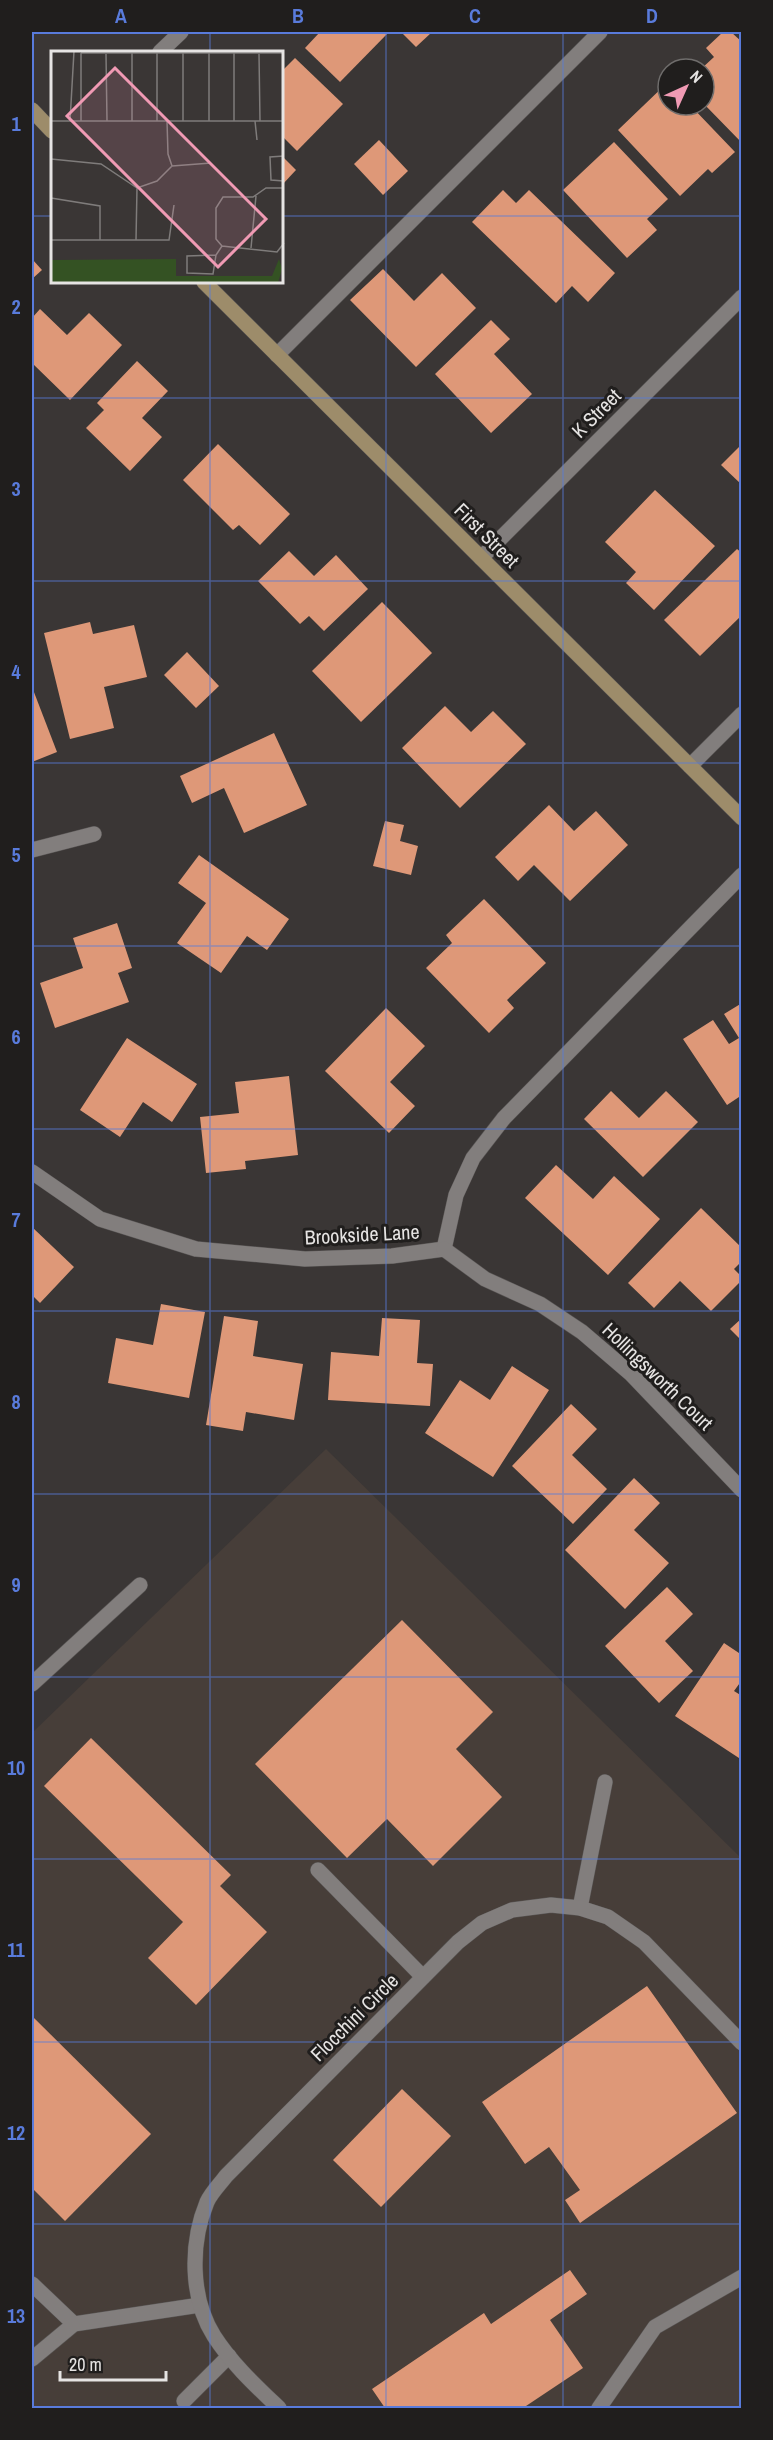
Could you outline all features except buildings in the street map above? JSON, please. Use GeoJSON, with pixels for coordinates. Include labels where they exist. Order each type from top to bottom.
{"type":"FeatureCollection","features":[{"type":"Feature","properties":{"kind":"street"},"geometry":{"type":"LineString","coordinates":[[161,51],[181,32]]}},
{"type":"Feature","properties":{"kind":"street"},"geometry":{"type":"LineString","coordinates":[[277,356],[600,32]]}},
{"type":"Feature","properties":{"kind":"street"},"geometry":{"type":"LineString","coordinates":[[32,110],[51,130]]}},
{"type":"Feature","properties":{"kind":"street","name":"First Street"},"geometry":{"type":"LineString","coordinates":[[206,284],[741,818]]}},
{"type":"Feature","properties":{"kind":"street","name":"K Street"},"geometry":{"type":"LineString","coordinates":[[481,558],[741,297]]}},
{"type":"Feature","properties":{"kind":"street"},"geometry":{"type":"LineString","coordinates":[[690,766],[741,714]]}},
{"type":"Feature","properties":{"kind":"street"},"geometry":{"type":"LineString","coordinates":[[32,850],[94,834]]}},
{"type":"Feature","properties":{"kind":"street","name":"Brookside Lane"},"geometry":{"type":"LineString","coordinates":[[32,1172],[100,1219],[196,1249],[305,1260],[392,1256],[444,1249],[460,1186],[473,1158],[504,1118],[741,874]]}},
{"type":"Feature","properties":{"kind":"street","name":"Hollingsworth Court"},"geometry":{"type":"LineString","coordinates":[[444,1249],[485,1279],[540,1304],[582,1332],[631,1374],[741,1490]]}},
{"type":"Feature","properties":{"kind":"street"},"geometry":{"type":"LineString","coordinates":[[32,1684],[140,1585]]}},
{"type":"Feature","properties":{"kind":"street"},"geometry":{"type":"LineString","coordinates":[[580,1908],[605,1782]]}},
{"type":"Feature","properties":{"kind":"street"},"geometry":{"type":"LineString","coordinates":[[318,1870],[423,1977]]}},
{"type":"Feature","properties":{"kind":"street","name":"Flocchini Circle"},"geometry":{"type":"LineString","coordinates":[[279,2409],[229,2356],[213,2334],[200,2304],[195,2263],[199,2229],[208,2200],[226,2176],[458,1942],[482,1923],[512,1910],[551,1905],[580,1908],[608,1917],[644,1942],[741,2043]]}},
{"type":"Feature","properties":{"kind":"street"},"geometry":{"type":"LineString","coordinates":[[599,2409],[655,2327],[741,2277]]}},
{"type":"Feature","properties":{"kind":"street"},"geometry":{"type":"LineString","coordinates":[[32,2284],[74,2324]]}},
{"type":"Feature","properties":{"kind":"street"},"geometry":{"type":"LineString","coordinates":[[32,2359],[74,2324],[200,2304]]}},
{"type":"Feature","properties":{"kind":"street"},"geometry":{"type":"LineString","coordinates":[[184,2402],[229,2356]]}},
{"type":"Feature","properties":{"kind":"shaded area"},"geometry":{"type":"Polygon","coordinates":[[[326,1449],[741,1858],[741,2408],[32,2408],[32,1733],[326,1449]]]}}]}
